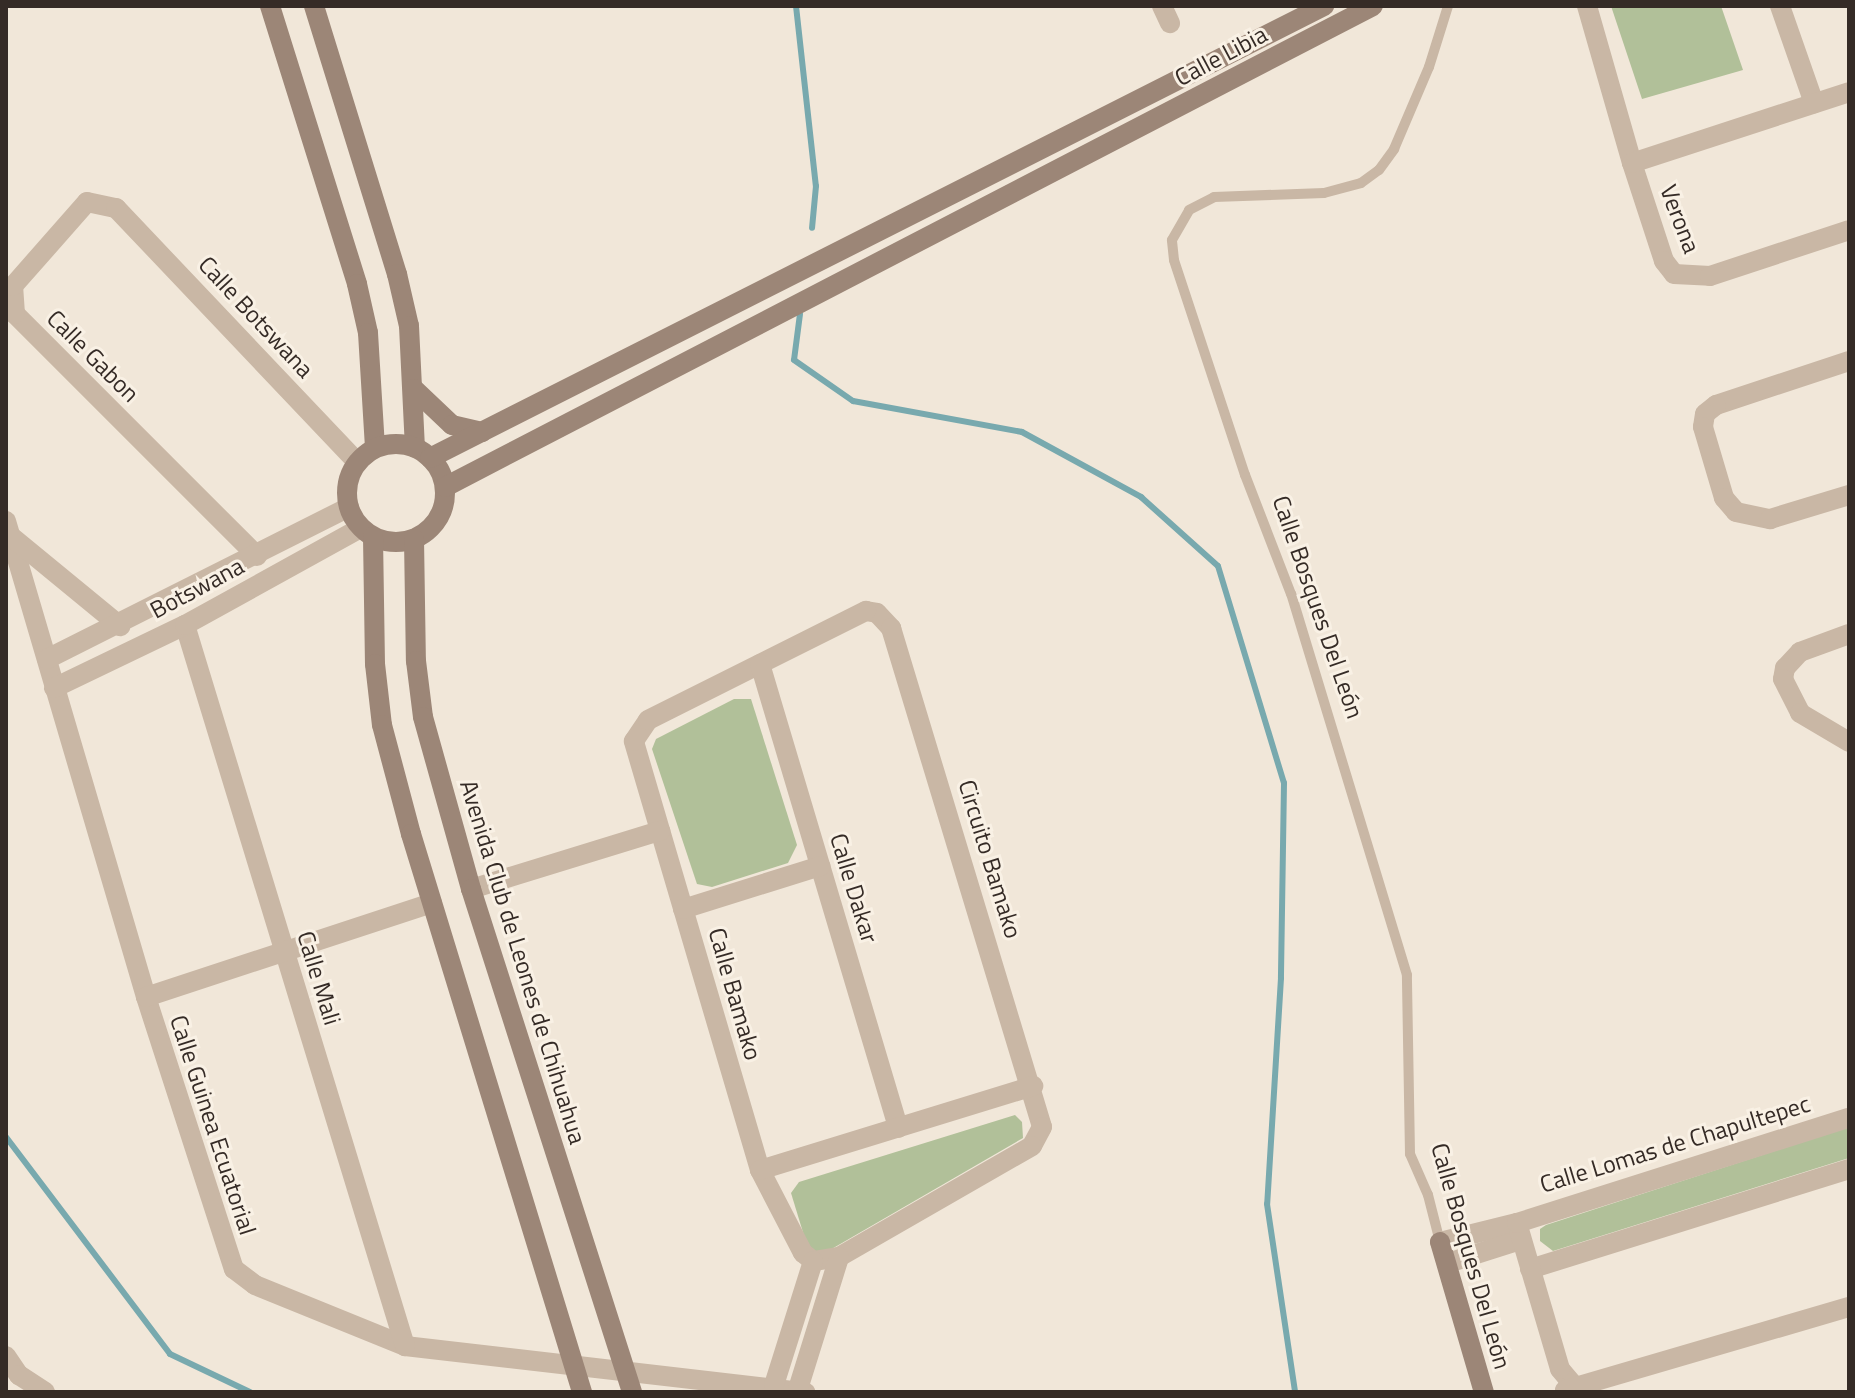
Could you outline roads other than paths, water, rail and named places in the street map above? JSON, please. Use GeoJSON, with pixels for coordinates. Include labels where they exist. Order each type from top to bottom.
{"type":"FeatureCollection","features":[{"type":"Feature","properties":{"kind":"street"},"geometry":{"type":"LineString","coordinates":[[270,6],[357,284],[368,333],[375,448]]}},
{"type":"Feature","properties":{"kind":"street"},"geometry":{"type":"LineString","coordinates":[[314,6],[397,274],[422,453],[445,487],[438,518],[414,539],[394,542],[367,532]]}},
{"type":"Feature","properties":{"kind":"street","name":"Calle Libia"},"geometry":{"type":"LineString","coordinates":[[422,453],[482,432],[1128,109],[1324,6]]}},
{"type":"Feature","properties":{"kind":"street","name":"Calle Libia"},"geometry":{"type":"LineString","coordinates":[[445,487],[1373,6]]}},
{"type":"Feature","properties":{"kind":"street","name":"Verona"},"geometry":{"type":"LineString","coordinates":[[1587,6],[1632,163],[1664,261],[1674,274],[1710,276],[1849,230]]}},
{"type":"Feature","properties":{"kind":"street"},"geometry":{"type":"LineString","coordinates":[[1780,6],[1814,103]]}},
{"type":"Feature","properties":{"kind":"street"},"geometry":{"type":"LineString","coordinates":[[1632,163],[1849,92]]}},
{"type":"Feature","properties":{"kind":"street","name":"Calle Gabon"},"geometry":{"type":"LineString","coordinates":[[116,208],[87,202],[13,286],[15,314],[257,556]]}},
{"type":"Feature","properties":{"kind":"street","name":"Calle Botswana"},"geometry":{"type":"LineString","coordinates":[[116,208],[357,462]]}},
{"type":"Feature","properties":{"kind":"street"},"geometry":{"type":"LineString","coordinates":[[1849,361],[1716,405],[1705,414],[1703,427],[1724,498],[1736,512],[1770,519],[1849,495]]}},
{"type":"Feature","properties":{"kind":"street"},"geometry":{"type":"LineString","coordinates":[[414,389],[452,425],[482,432]]}},
{"type":"Feature","properties":{"kind":"street"},"geometry":{"type":"LineString","coordinates":[[422,453],[375,448],[357,462],[349,476],[349,507],[367,532],[382,725],[432,903],[582,1392]]}},
{"type":"Feature","properties":{"kind":"street","name":"Botswana"},"geometry":{"type":"LineString","coordinates":[[47,659],[120,626],[349,507]]}},
{"type":"Feature","properties":{"kind":"street"},"geometry":{"type":"LineString","coordinates":[[10,530],[120,626]]}},
{"type":"Feature","properties":{"kind":"street","name":"Calle Guinea Ecuatorial"},"geometry":{"type":"LineString","coordinates":[[10,530],[146,997],[234,1269],[255,1285],[405,1346],[774,1385],[801,1391]]}},
{"type":"Feature","properties":{"kind":"street","name":"Botswana"},"geometry":{"type":"LineString","coordinates":[[54,688],[367,532]]}},
{"type":"Feature","properties":{"kind":"street","name":"Avenida Club de Leones de Chihuahua"},"geometry":{"type":"LineString","coordinates":[[414,539],[416,661],[423,717],[471,889],[632,1392]]}},
{"type":"Feature","properties":{"kind":"street","name":"Calle Bamako"},"geometry":{"type":"LineString","coordinates":[[813,1261],[803,1253],[760,1170],[636,749],[641,725],[856,614],[877,613]]}},
{"type":"Feature","properties":{"kind":"street","name":"Circuito Bamako"},"geometry":{"type":"LineString","coordinates":[[839,1257],[1032,1146],[1042,1127],[1033,1086],[891,628],[877,613]]}},
{"type":"Feature","properties":{"kind":"street","name":"Calle Mali"},"geometry":{"type":"LineString","coordinates":[[185,625],[405,1346]]}},
{"type":"Feature","properties":{"kind":"street"},"geometry":{"type":"LineString","coordinates":[[1849,634],[1800,652],[1785,668],[1783,679],[1800,713],[1849,742]]}},
{"type":"Feature","properties":{"kind":"street","name":"Calle Dakar"},"geometry":{"type":"LineString","coordinates":[[760,664],[898,1128]]}},
{"type":"Feature","properties":{"kind":"street"},"geometry":{"type":"LineString","coordinates":[[471,889],[660,831]]}},
{"type":"Feature","properties":{"kind":"street"},"geometry":{"type":"LineString","coordinates":[[683,909],[820,866]]}},
{"type":"Feature","properties":{"kind":"street"},"geometry":{"type":"LineString","coordinates":[[146,997],[432,903]]}},
{"type":"Feature","properties":{"kind":"street"},"geometry":{"type":"LineString","coordinates":[[760,1170],[1033,1086]]}},
{"type":"Feature","properties":{"kind":"street","name":"Calle Lomas de Chapultepec"},"geometry":{"type":"LineString","coordinates":[[1448,1263],[1518,1232],[1849,1118]]}},
{"type":"Feature","properties":{"kind":"street"},"geometry":{"type":"LineString","coordinates":[[1530,1269],[1849,1169]]}},
{"type":"Feature","properties":{"kind":"street"},"geometry":{"type":"LineString","coordinates":[[1518,1232],[1568,1389],[1849,1307]]}},
{"type":"Feature","properties":{"kind":"street","name":"Calle Lomas de Chapultepec"},"geometry":{"type":"LineString","coordinates":[[1440,1242],[1518,1232]]}},
{"type":"Feature","properties":{"kind":"street","name":"Calle Bosques Del León"},"geometry":{"type":"LineString","coordinates":[[1440,1242],[1484,1392]]}},
{"type":"Feature","properties":{"kind":"street"},"geometry":{"type":"LineString","coordinates":[[774,1385],[813,1261],[839,1257],[801,1391]]}},
{"type":"Feature","properties":{"kind":"street"},"geometry":{"type":"LineString","coordinates":[[6,1356],[13,1378],[45,1392]]}},
{"type":"Feature","properties":{"kind":"lane","name":"Calle Bosques Del León"},"geometry":{"type":"LineString","coordinates":[[1440,1242],[1410,1154],[1407,975],[1291,594],[1245,475],[1174,260],[1172,240],[1189,210],[1214,197],[1324,193],[1361,183],[1379,170],[1394,149],[1429,67],[1448,6]]}},
{"type":"Feature","properties":{"kind":"waterway"},"geometry":{"type":"LineString","coordinates":[[796,6],[816,186],[812,228]]}},
{"type":"Feature","properties":{"kind":"waterway"},"geometry":{"type":"LineString","coordinates":[[800,314],[794,360],[853,401],[1022,432],[1141,497],[1218,566],[1284,783],[1281,978],[1267,1204],[1295,1392]]}},
{"type":"Feature","properties":{"kind":"waterway"},"geometry":{"type":"LineString","coordinates":[[6,1137],[170,1354],[250,1392]]}}]}
